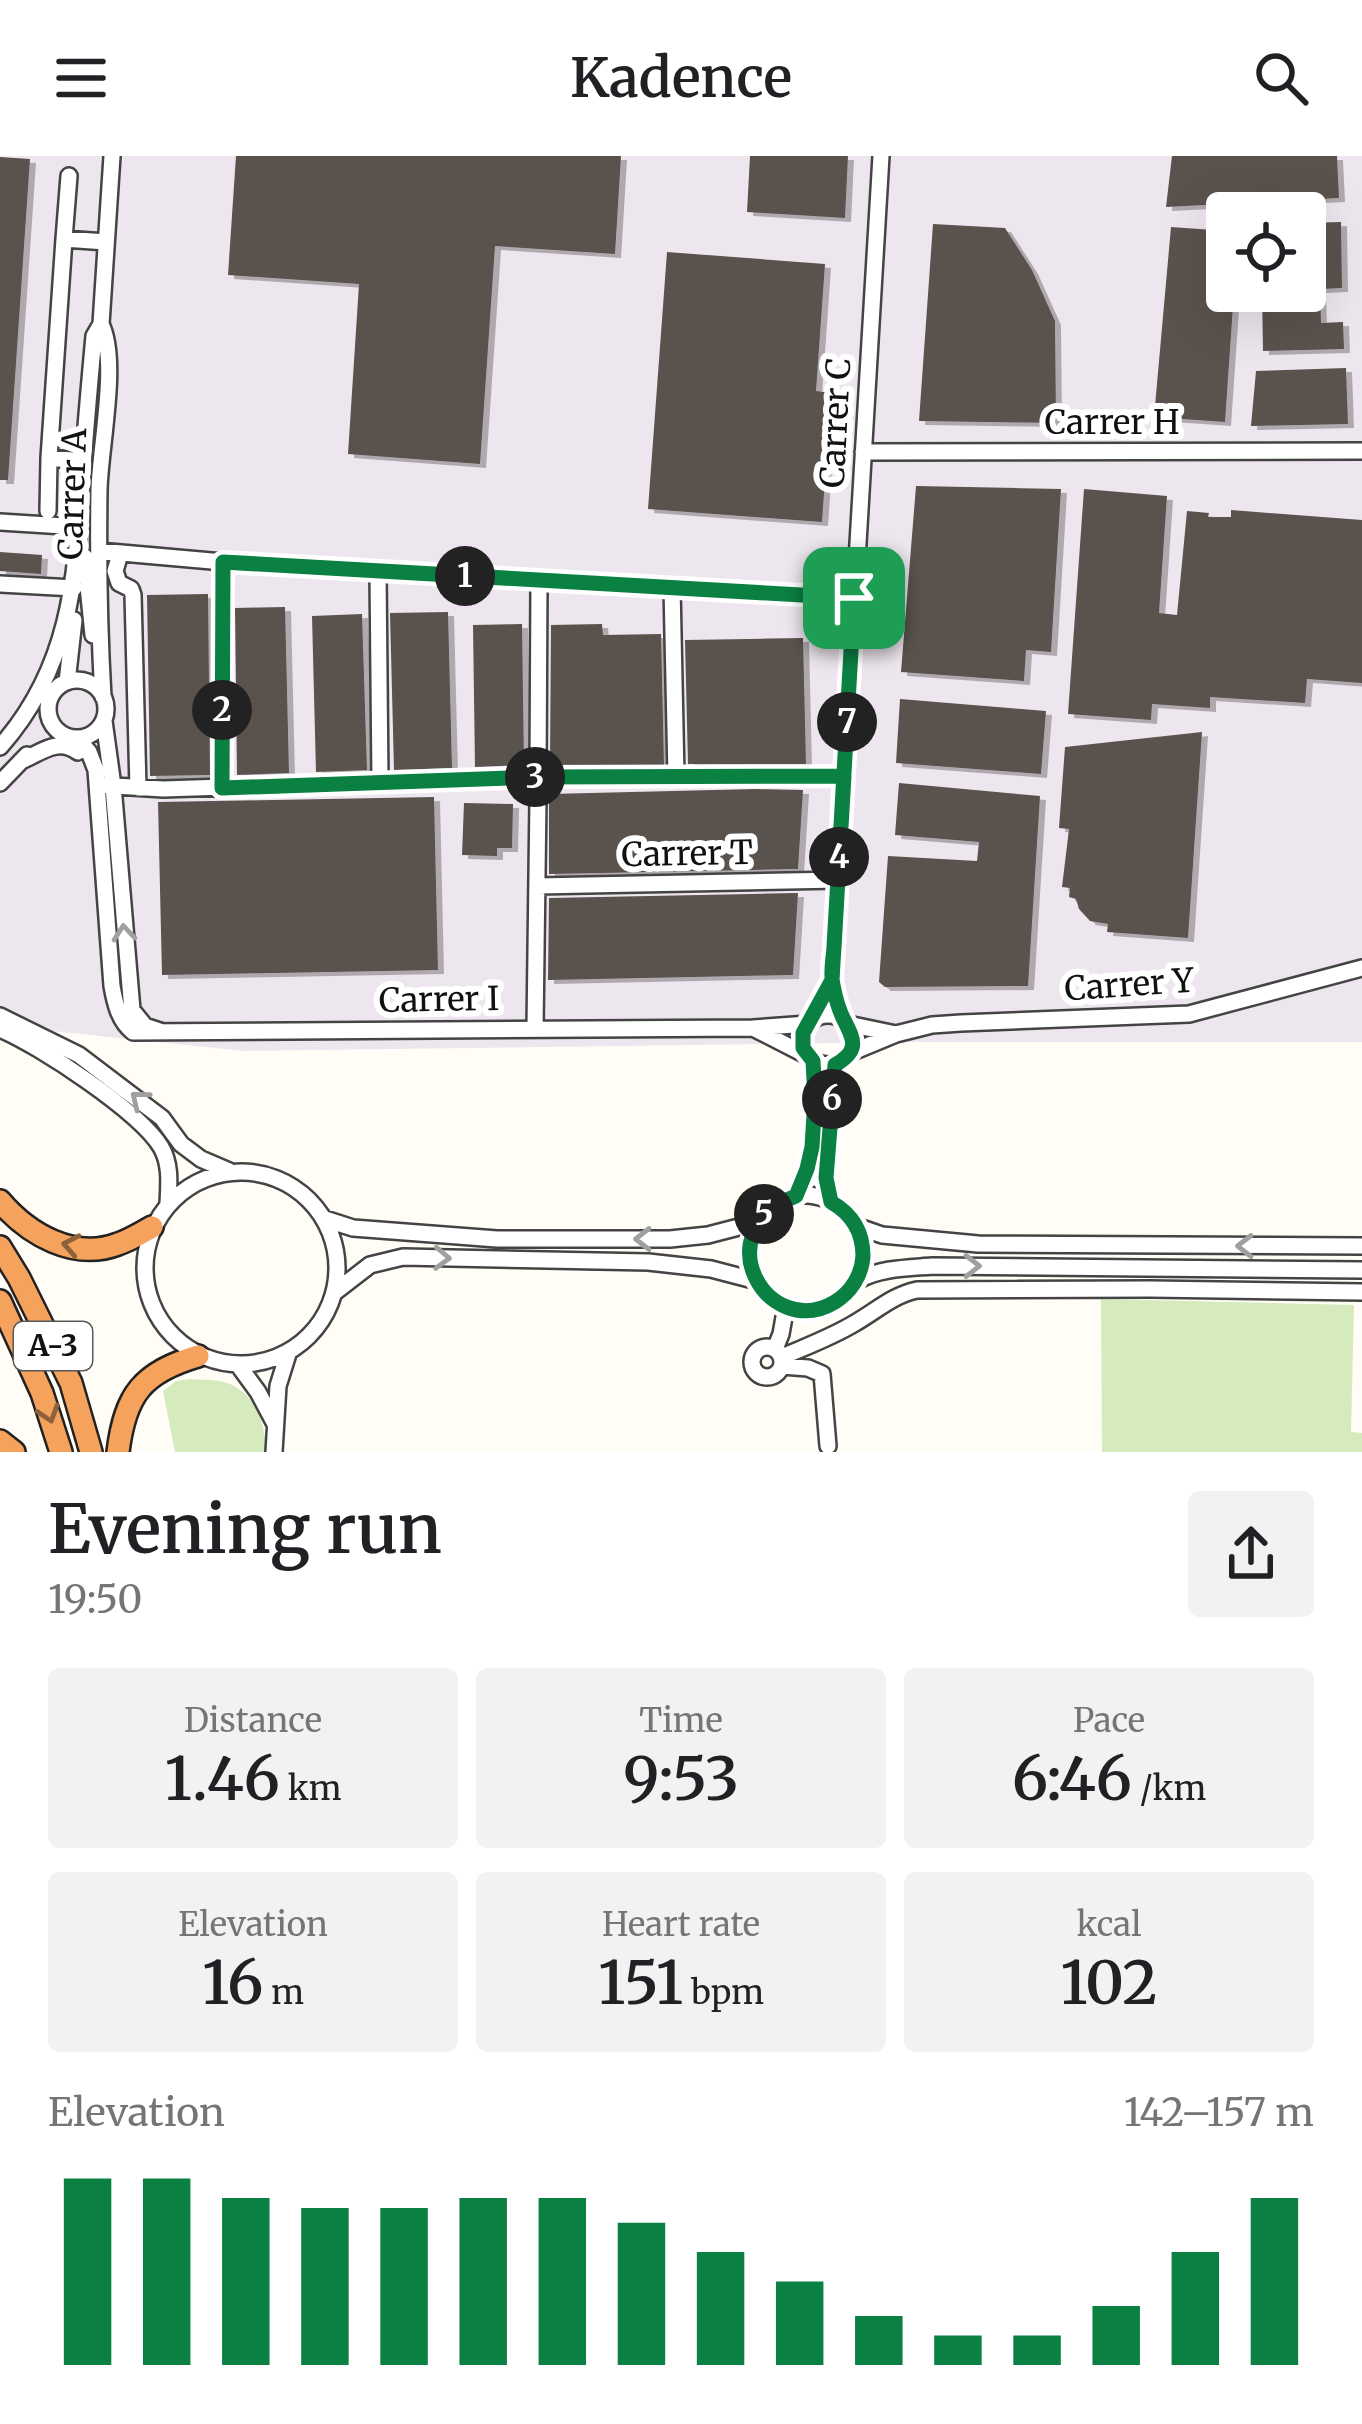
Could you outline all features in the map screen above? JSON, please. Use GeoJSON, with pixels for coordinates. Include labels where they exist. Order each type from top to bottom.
{"type":"FeatureCollection","features":[{"type":"Feature","properties":{"kind":"highway"},"geometry":{"type":"LineString","coordinates":[[0,1201],[46,1240],[86,1250],[116,1246],[152,1227]]}},
{"type":"Feature","properties":{"kind":"highway","name":"A-3"},"geometry":{"type":"LineString","coordinates":[[0,1247],[71,1383],[91,1452]]}},
{"type":"Feature","properties":{"kind":"highway","name":"A-3"},"geometry":{"type":"LineString","coordinates":[[0,1301],[42,1393],[61,1452]]}},
{"type":"Feature","properties":{"kind":"highway"},"geometry":{"type":"LineString","coordinates":[[118,1452],[130,1403],[148,1377],[167,1365],[198,1356]]}},
{"type":"Feature","properties":{"kind":"highway"},"geometry":{"type":"LineString","coordinates":[[0,1441],[14,1452]]}},
{"type":"Feature","properties":{"kind":"street","name":"Carrer A"},"geometry":{"type":"LineString","coordinates":[[79,536],[112,156]]}},
{"type":"Feature","properties":{"kind":"street","name":"Carrer C"},"geometry":{"type":"LineString","coordinates":[[846,1022],[832,980],[881,156]]}},
{"type":"Feature","properties":{"kind":"street"},"geometry":{"type":"LineString","coordinates":[[48,511],[69,176]]}},
{"type":"Feature","properties":{"kind":"street"},"geometry":{"type":"LineString","coordinates":[[64,239],[106,242]]}},
{"type":"Feature","properties":{"kind":"street","name":"Carrer A"},"geometry":{"type":"LineString","coordinates":[[101,324],[108,338],[109,362],[99,486],[103,697]]}},
{"type":"Feature","properties":{"kind":"street","name":"Carrer H"},"geometry":{"type":"LineString","coordinates":[[863,452],[1362,451]]}},
{"type":"Feature","properties":{"kind":"street"},"geometry":{"type":"LineString","coordinates":[[49,458],[83,461]]}},
{"type":"Feature","properties":{"kind":"street"},"geometry":{"type":"LineString","coordinates":[[0,522],[79,536],[67,682]]}},
{"type":"Feature","properties":{"kind":"street","name":"Carrer A"},"geometry":{"type":"LineString","coordinates":[[79,536],[85,531],[89,604],[101,668]]}},
{"type":"Feature","properties":{"kind":"street"},"geometry":{"type":"LineString","coordinates":[[99,551],[854,598]]}},
{"type":"Feature","properties":{"kind":"street"},"geometry":{"type":"LineString","coordinates":[[121,554],[115,571],[119,583],[133,595],[138,788]]}},
{"type":"Feature","properties":{"kind":"street"},"geometry":{"type":"LineString","coordinates":[[222,788],[223,562]]}},
{"type":"Feature","properties":{"kind":"street"},"geometry":{"type":"LineString","coordinates":[[378,571],[380,782]]}},
{"type":"Feature","properties":{"kind":"street"},"geometry":{"type":"LineString","coordinates":[[538,777],[539,580]]}},
{"type":"Feature","properties":{"kind":"street"},"geometry":{"type":"LineString","coordinates":[[0,584],[73,591]]}},
{"type":"Feature","properties":{"kind":"street"},"geometry":{"type":"LineString","coordinates":[[672,587],[676,776]]}},
{"type":"Feature","properties":{"kind":"street"},"geometry":{"type":"LineString","coordinates":[[0,747],[24,720],[49,672],[73,591]]}},
{"type":"Feature","properties":{"kind":"street"},"geometry":{"type":"LineString","coordinates":[[0,757],[67,682],[88,682],[103,697],[103,780],[132,1010],[145,1026],[162,1032]]}},
{"type":"Feature","properties":{"kind":"street"},"geometry":{"type":"LineString","coordinates":[[50,700],[53,725],[89,752],[103,780]]}},
{"type":"Feature","properties":{"kind":"street"},"geometry":{"type":"LineString","coordinates":[[0,783],[42,743],[88,736],[104,721]]}},
{"type":"Feature","properties":{"kind":"street"},"geometry":{"type":"LineString","coordinates":[[20,761],[51,746],[70,747],[103,780],[138,788],[538,777],[844,776]]}},
{"type":"Feature","properties":{"kind":"street","name":"Carrer I"},"geometry":{"type":"LineString","coordinates":[[103,780],[112,986],[117,1008],[133,1032],[753,1028],[810,1022]]}},
{"type":"Feature","properties":{"kind":"street"},"geometry":{"type":"LineString","coordinates":[[535,1028],[538,798]]}},
{"type":"Feature","properties":{"kind":"street","name":"Carrer T"},"geometry":{"type":"LineString","coordinates":[[537,886],[838,880]]}},
{"type":"Feature","properties":{"kind":"street","name":"Carrer Y"},"geometry":{"type":"LineString","coordinates":[[850,1053],[932,1025],[1189,1014],[1362,968]]}},
{"type":"Feature","properties":{"kind":"street","name":"Carrer C"},"geometry":{"type":"LineString","coordinates":[[810,1022],[832,980]]}},
{"type":"Feature","properties":{"kind":"street"},"geometry":{"type":"LineString","coordinates":[[796,1196],[812,1147],[815,1098],[810,1058],[802,1042],[810,1022],[826,1014],[846,1022],[852,1032],[850,1053],[835,1065],[810,1058]]}},
{"type":"Feature","properties":{"kind":"street"},"geometry":{"type":"LineString","coordinates":[[1,1019],[79,1055],[162,1118],[181,1144],[201,1159],[229,1171],[266,1174],[300,1191],[325,1220],[337,1255],[335,1292],[318,1328],[289,1354],[239,1366],[198,1356],[168,1334],[149,1301],[144,1264],[152,1227],[169,1203],[196,1182],[229,1171]]}},
{"type":"Feature","properties":{"kind":"street"},"geometry":{"type":"LineString","coordinates":[[1,1019],[125,1111],[160,1146],[170,1173],[169,1203]]}},
{"type":"Feature","properties":{"kind":"street","name":"Carrer Y"},"geometry":{"type":"LineString","coordinates":[[846,1022],[896,1034]]}},
{"type":"Feature","properties":{"kind":"street","name":"Carrer I"},"geometry":{"type":"LineString","coordinates":[[753,1028],[810,1058]]}},
{"type":"Feature","properties":{"kind":"street"},"geometry":{"type":"LineString","coordinates":[[831,1202],[826,1178],[835,1065]]}},
{"type":"Feature","properties":{"kind":"street"},"geometry":{"type":"LineString","coordinates":[[796,1196],[820,1196],[831,1202],[844,1209],[862,1238],[863,1261],[857,1280],[845,1295],[826,1306],[806,1310],[786,1306],[771,1298],[750,1263],[750,1243],[758,1222],[776,1204],[796,1196]]}},
{"type":"Feature","properties":{"kind":"street"},"geometry":{"type":"LineString","coordinates":[[325,1220],[353,1228],[496,1239],[670,1239],[758,1222]]}},
{"type":"Feature","properties":{"kind":"street"},"geometry":{"type":"LineString","coordinates":[[856,1226],[882,1235],[977,1244],[1362,1246]]}},
{"type":"Feature","properties":{"kind":"street"},"geometry":{"type":"LineString","coordinates":[[335,1292],[370,1264],[403,1257],[648,1262],[711,1269],[757,1281]]}},
{"type":"Feature","properties":{"kind":"street"},"geometry":{"type":"LineString","coordinates":[[857,1280],[932,1266],[1362,1270]]}},
{"type":"Feature","properties":{"kind":"street"},"geometry":{"type":"LineString","coordinates":[[780,1357],[830,1337],[898,1294],[917,1290],[1362,1292]]}},
{"type":"Feature","properties":{"kind":"street"},"geometry":{"type":"LineString","coordinates":[[780,1357],[786,1306]]}},
{"type":"Feature","properties":{"kind":"street"},"geometry":{"type":"LineString","coordinates":[[274,1452],[278,1386],[289,1354]]}},
{"type":"Feature","properties":{"kind":"street"},"geometry":{"type":"LineString","coordinates":[[780,1357],[822,1374],[828,1446]]}},
{"type":"Feature","properties":{"kind":"street"},"geometry":{"type":"LineString","coordinates":[[239,1366],[275,1425]]}},
{"type":"Feature","properties":{"kind":"shaded area"},"geometry":{"type":"Polygon","coordinates":[[[0,156],[1362,156],[1362,1042],[912,1042],[243,1051],[0,1022],[0,156]]]}},
{"type":"Feature","properties":{"kind":"green space"},"geometry":{"type":"Polygon","coordinates":[[[1101,1299],[1354,1305],[1351,1432],[1362,1433],[1362,1452],[1102,1452],[1101,1299]]]}},
{"type":"Feature","properties":{"kind":"green space"},"geometry":{"type":"Polygon","coordinates":[[[176,1381],[225,1382],[247,1396],[262,1422],[265,1452],[175,1452],[163,1391],[176,1381]]]}},
{"type":"Feature","properties":{"kind":"building"},"geometry":{"type":"Polygon","coordinates":[[[236,156],[621,156],[615,254],[495,246],[480,464],[348,454],[359,284],[228,275],[236,156]]]}},
{"type":"Feature","properties":{"kind":"building"},"geometry":{"type":"Polygon","coordinates":[[[750,156],[848,156],[845,218],[747,212],[750,156]]]}},
{"type":"Feature","properties":{"kind":"building"},"geometry":{"type":"Polygon","coordinates":[[[1172,156],[1337,156],[1339,198],[1326,199],[1326,192],[1206,192],[1206,205],[1166,207],[1172,156]]]}},
{"type":"Feature","properties":{"kind":"building"},"geometry":{"type":"Polygon","coordinates":[[[0,157],[30,159],[8,480],[0,480],[0,157]]]}},
{"type":"Feature","properties":{"kind":"building"},"geometry":{"type":"Polygon","coordinates":[[[1326,222],[1341,222],[1342,288],[1326,289],[1326,222]]]}},
{"type":"Feature","properties":{"kind":"building"},"geometry":{"type":"Polygon","coordinates":[[[933,224],[1005,228],[1032,270],[1055,321],[1056,423],[919,421],[933,224]]]}},
{"type":"Feature","properties":{"kind":"building"},"geometry":{"type":"Polygon","coordinates":[[[1171,227],[1206,230],[1206,312],[1233,312],[1225,422],[1154,417],[1171,227]]]}},
{"type":"Feature","properties":{"kind":"building"},"geometry":{"type":"Polygon","coordinates":[[[667,252],[825,264],[816,391],[831,393],[822,522],[648,509],[667,252]]]}},
{"type":"Feature","properties":{"kind":"building"},"geometry":{"type":"Polygon","coordinates":[[[1262,312],[1321,312],[1321,323],[1343,322],[1344,349],[1263,351],[1262,312]]]}},
{"type":"Feature","properties":{"kind":"building"},"geometry":{"type":"Polygon","coordinates":[[[1346,368],[1348,424],[1251,426],[1256,371],[1346,368]]]}},
{"type":"Feature","properties":{"kind":"building"},"geometry":{"type":"Polygon","coordinates":[[[916,486],[1061,489],[1051,652],[1026,650],[1024,681],[901,672],[916,486]]]}},
{"type":"Feature","properties":{"kind":"building"},"geometry":{"type":"Polygon","coordinates":[[[1084,489],[1167,496],[1159,613],[1177,615],[1187,511],[1209,513],[1208,517],[1231,517],[1231,510],[1362,520],[1362,683],[1307,679],[1305,703],[1210,697],[1210,708],[1152,704],[1151,720],[1068,714],[1084,489]]]}},
{"type":"Feature","properties":{"kind":"building"},"geometry":{"type":"Polygon","coordinates":[[[0,552],[42,555],[41,574],[0,571],[0,552]]]}},
{"type":"Feature","properties":{"kind":"building"},"geometry":{"type":"Polygon","coordinates":[[[208,594],[210,775],[150,776],[147,595],[208,594]]]}},
{"type":"Feature","properties":{"kind":"building"},"geometry":{"type":"Polygon","coordinates":[[[285,607],[289,773],[237,775],[235,608],[285,607]]]}},
{"type":"Feature","properties":{"kind":"building"},"geometry":{"type":"Polygon","coordinates":[[[448,612],[452,768],[394,770],[390,613],[448,612]]]}},
{"type":"Feature","properties":{"kind":"building"},"geometry":{"type":"Polygon","coordinates":[[[362,614],[367,770],[316,772],[312,616],[362,614]]]}},
{"type":"Feature","properties":{"kind":"building"},"geometry":{"type":"Polygon","coordinates":[[[522,624],[524,765],[475,767],[473,625],[522,624]]]}},
{"type":"Feature","properties":{"kind":"building"},"geometry":{"type":"Polygon","coordinates":[[[602,624],[603,635],[661,634],[664,765],[550,765],[551,625],[602,624]]]}},
{"type":"Feature","properties":{"kind":"building"},"geometry":{"type":"Polygon","coordinates":[[[803,638],[806,764],[688,764],[685,640],[803,638]]]}},
{"type":"Feature","properties":{"kind":"building"},"geometry":{"type":"Polygon","coordinates":[[[900,699],[1046,711],[1041,774],[896,763],[900,699]]]}},
{"type":"Feature","properties":{"kind":"building"},"geometry":{"type":"Polygon","coordinates":[[[1202,732],[1188,938],[1107,932],[1108,924],[1090,921],[1076,899],[1069,897],[1070,888],[1062,887],[1069,829],[1059,828],[1065,747],[1202,732]]]}},
{"type":"Feature","properties":{"kind":"building"},"geometry":{"type":"Polygon","coordinates":[[[899,783],[1040,796],[1028,986],[885,987],[879,982],[888,856],[977,861],[979,842],[895,835],[899,783]]]}},
{"type":"Feature","properties":{"kind":"building"},"geometry":{"type":"Polygon","coordinates":[[[803,790],[798,869],[549,874],[549,794],[803,790]]]}},
{"type":"Feature","properties":{"kind":"building"},"geometry":{"type":"Polygon","coordinates":[[[434,797],[438,970],[162,975],[158,802],[434,797]]]}},
{"type":"Feature","properties":{"kind":"building"},"geometry":{"type":"Polygon","coordinates":[[[464,803],[513,804],[512,848],[497,848],[497,856],[462,855],[464,803]]]}},
{"type":"Feature","properties":{"kind":"building"},"geometry":{"type":"Polygon","coordinates":[[[798,893],[793,975],[548,980],[549,898],[798,893]]]}},
{"type":"Feature","properties":{"kind":"route"},"geometry":{"type":"LineString","coordinates":[[854,598],[223,562],[222,788],[538,777],[844,776],[832,980],[802,1042],[813,1061],[812,1147],[796,1196],[776,1204],[760,1218],[750,1243],[752,1273],[763,1290],[786,1306],[806,1310],[845,1295],[863,1261],[862,1238],[853,1219],[831,1202],[826,1178],[835,1065],[853,1045],[832,980],[838,880],[844,776],[854,598]]}}]}
